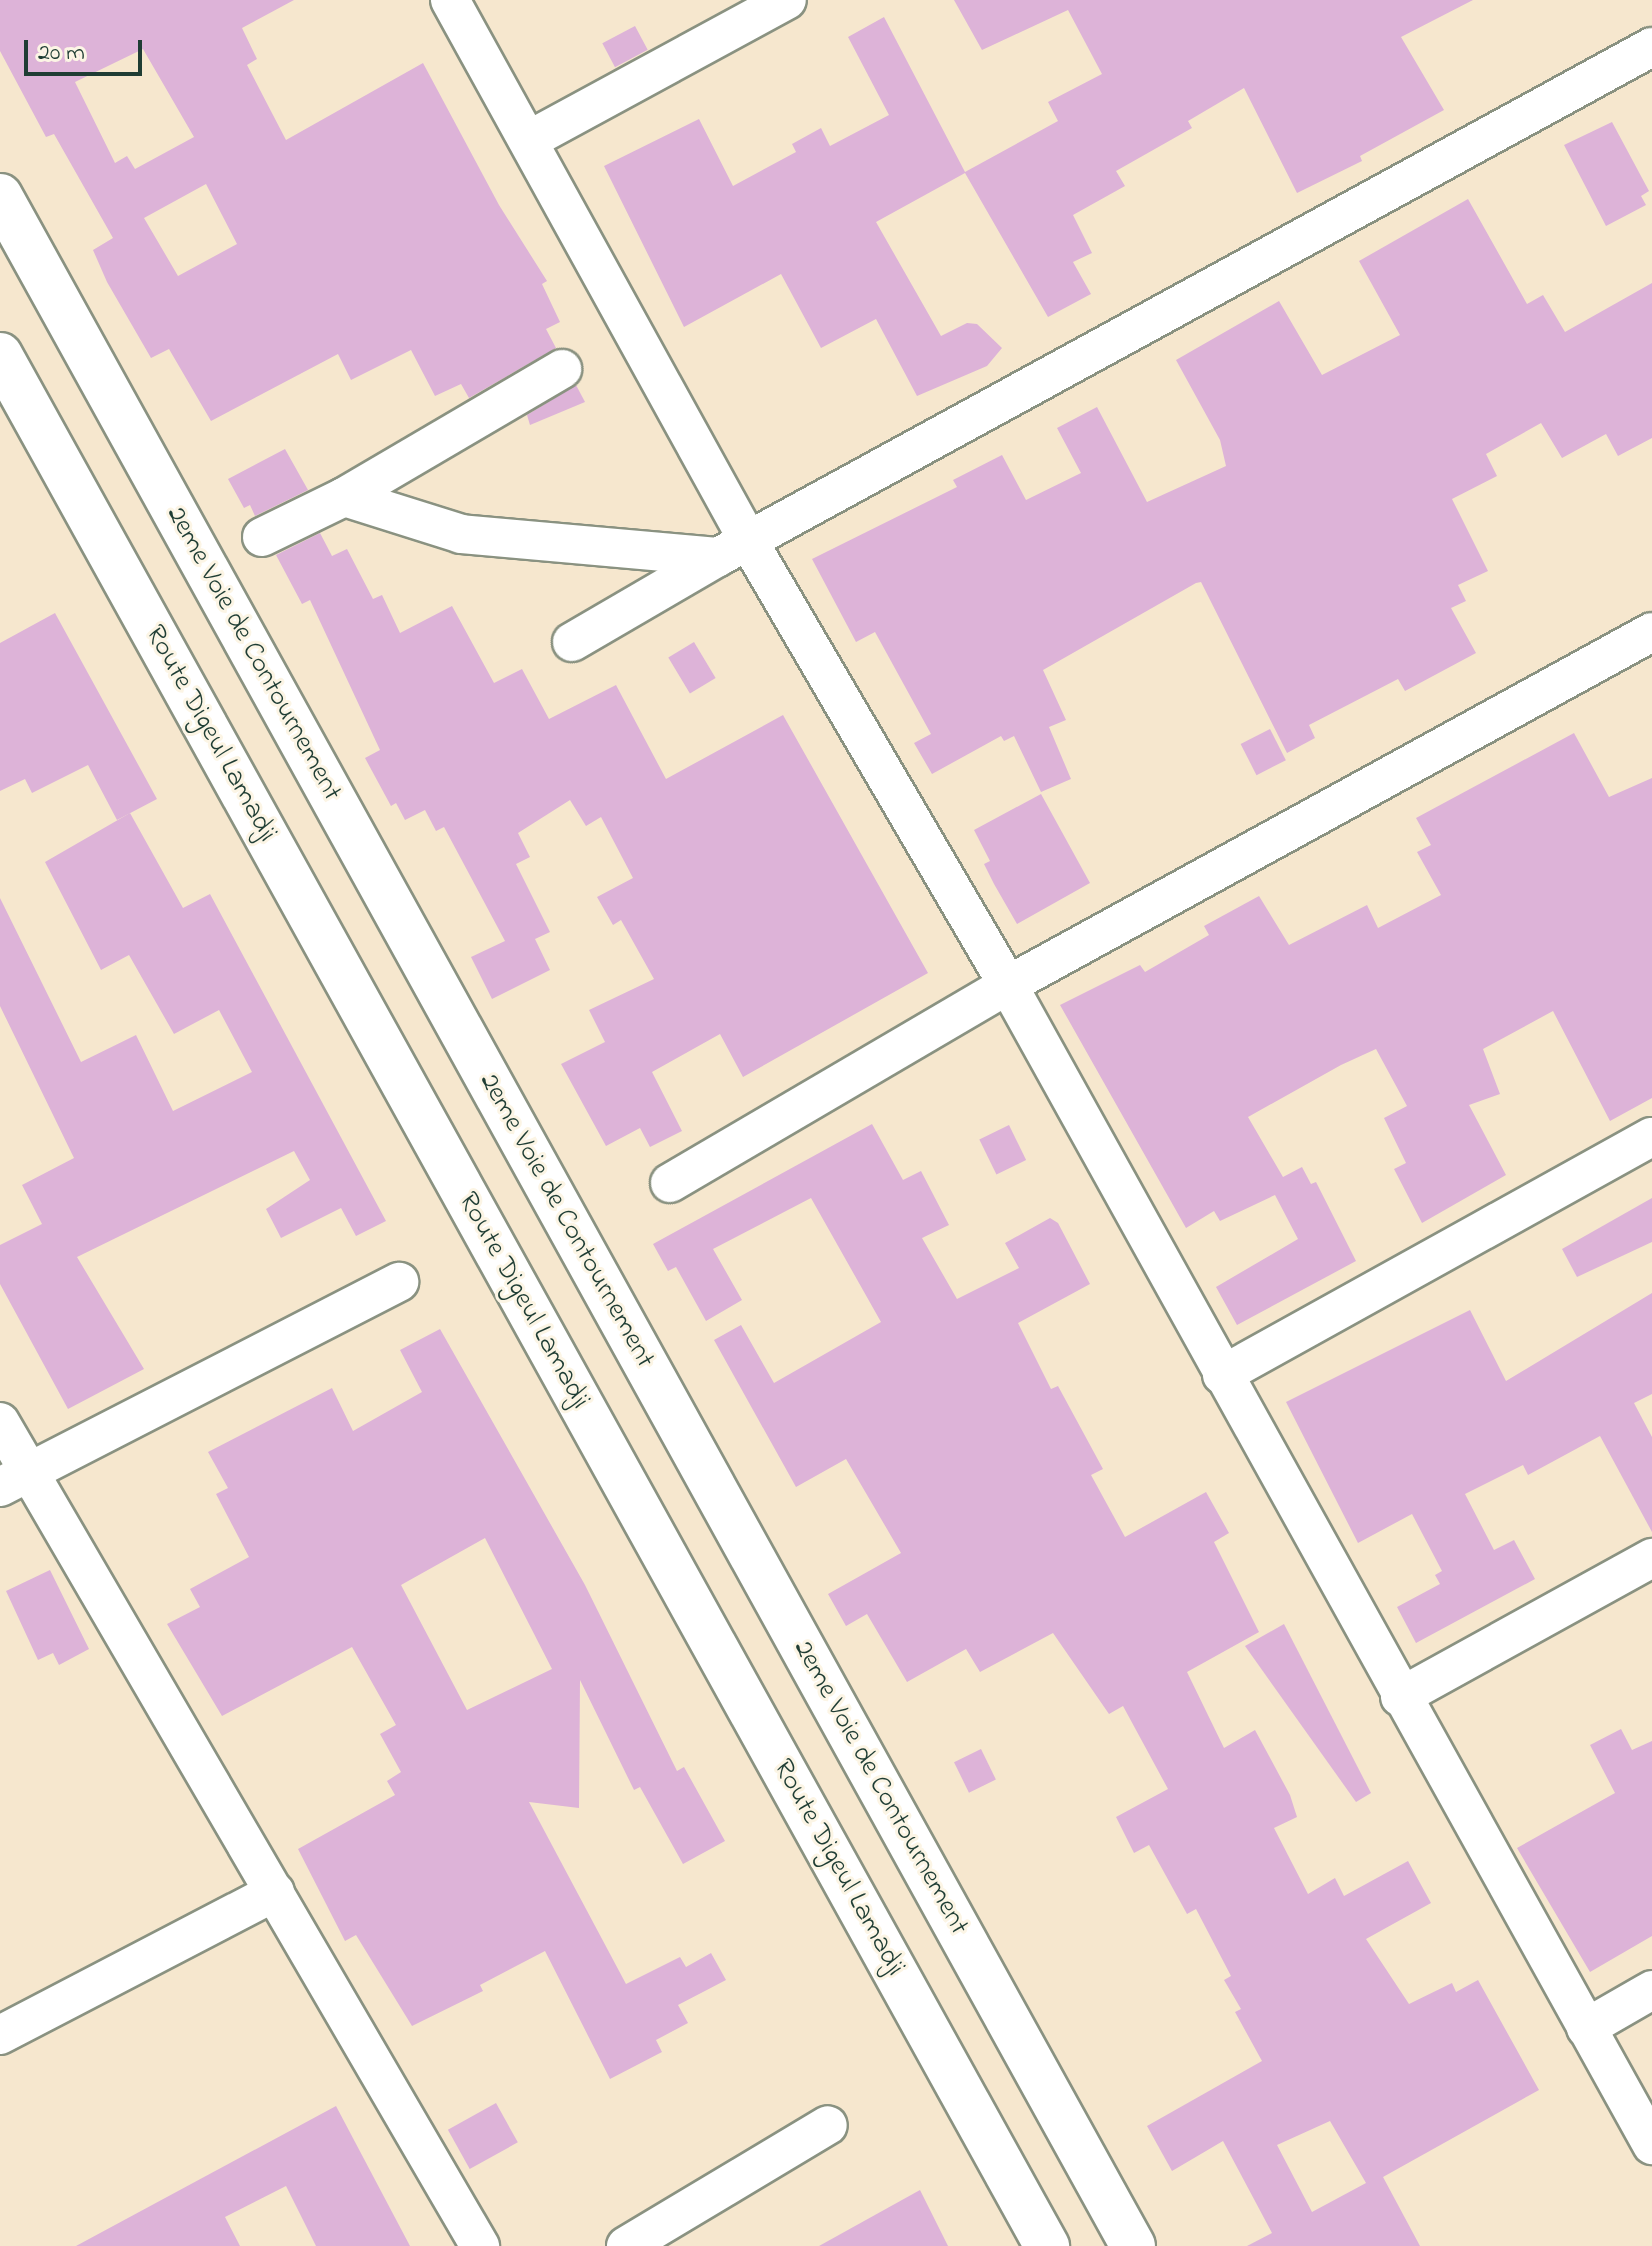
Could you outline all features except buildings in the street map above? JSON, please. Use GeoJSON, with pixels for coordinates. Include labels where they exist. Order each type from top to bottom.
{"type":"FeatureCollection","features":[{"type":"Feature","properties":{"kind":"main road","name":"2eme Voie de Contournement"},"geometry":{"type":"LineString","coordinates":[[0,196],[1133,2246]]}},
{"type":"Feature","properties":{"kind":"main road","name":"Route Digeul Lamadji"},"geometry":{"type":"LineString","coordinates":[[0,355],[1047,2246]]}},
{"type":"Feature","properties":{"kind":"street"},"geometry":{"type":"LineString","coordinates":[[450,0],[531,139],[734,549],[1008,985],[1400,1697],[1652,2145]]}},
{"type":"Feature","properties":{"kind":"street"},"geometry":{"type":"LineString","coordinates":[[531,139],[787,0]]}},
{"type":"Feature","properties":{"kind":"street"},"geometry":{"type":"LineString","coordinates":[[572,642],[734,549],[1652,47]]}},
{"type":"Feature","properties":{"kind":"street"},"geometry":{"type":"LineString","coordinates":[[262,537],[344,497],[562,369]]}},
{"type":"Feature","properties":{"kind":"street"},"geometry":{"type":"LineString","coordinates":[[344,497],[461,534],[734,549]]}},
{"type":"Feature","properties":{"kind":"street"},"geometry":{"type":"LineString","coordinates":[[670,1183],[1008,985],[1652,632]]}},
{"type":"Feature","properties":{"kind":"street"},"geometry":{"type":"LineString","coordinates":[[1222,1375],[1652,1137]]}},
{"type":"Feature","properties":{"kind":"street"},"geometry":{"type":"LineString","coordinates":[[13,1480],[399,1282]]}},
{"type":"Feature","properties":{"kind":"street"},"geometry":{"type":"LineString","coordinates":[[0,1422],[13,1480],[275,1892],[480,2246]]}},
{"type":"Feature","properties":{"kind":"street"},"geometry":{"type":"LineString","coordinates":[[1400,1697],[1652,1558]]}},
{"type":"Feature","properties":{"kind":"street"},"geometry":{"type":"LineString","coordinates":[[0,2035],[275,1892]]}},
{"type":"Feature","properties":{"kind":"street"},"geometry":{"type":"LineString","coordinates":[[1586,2028],[1652,1990]]}},
{"type":"Feature","properties":{"kind":"street"},"geometry":{"type":"LineString","coordinates":[[626,2246],[828,2125]]}}]}
